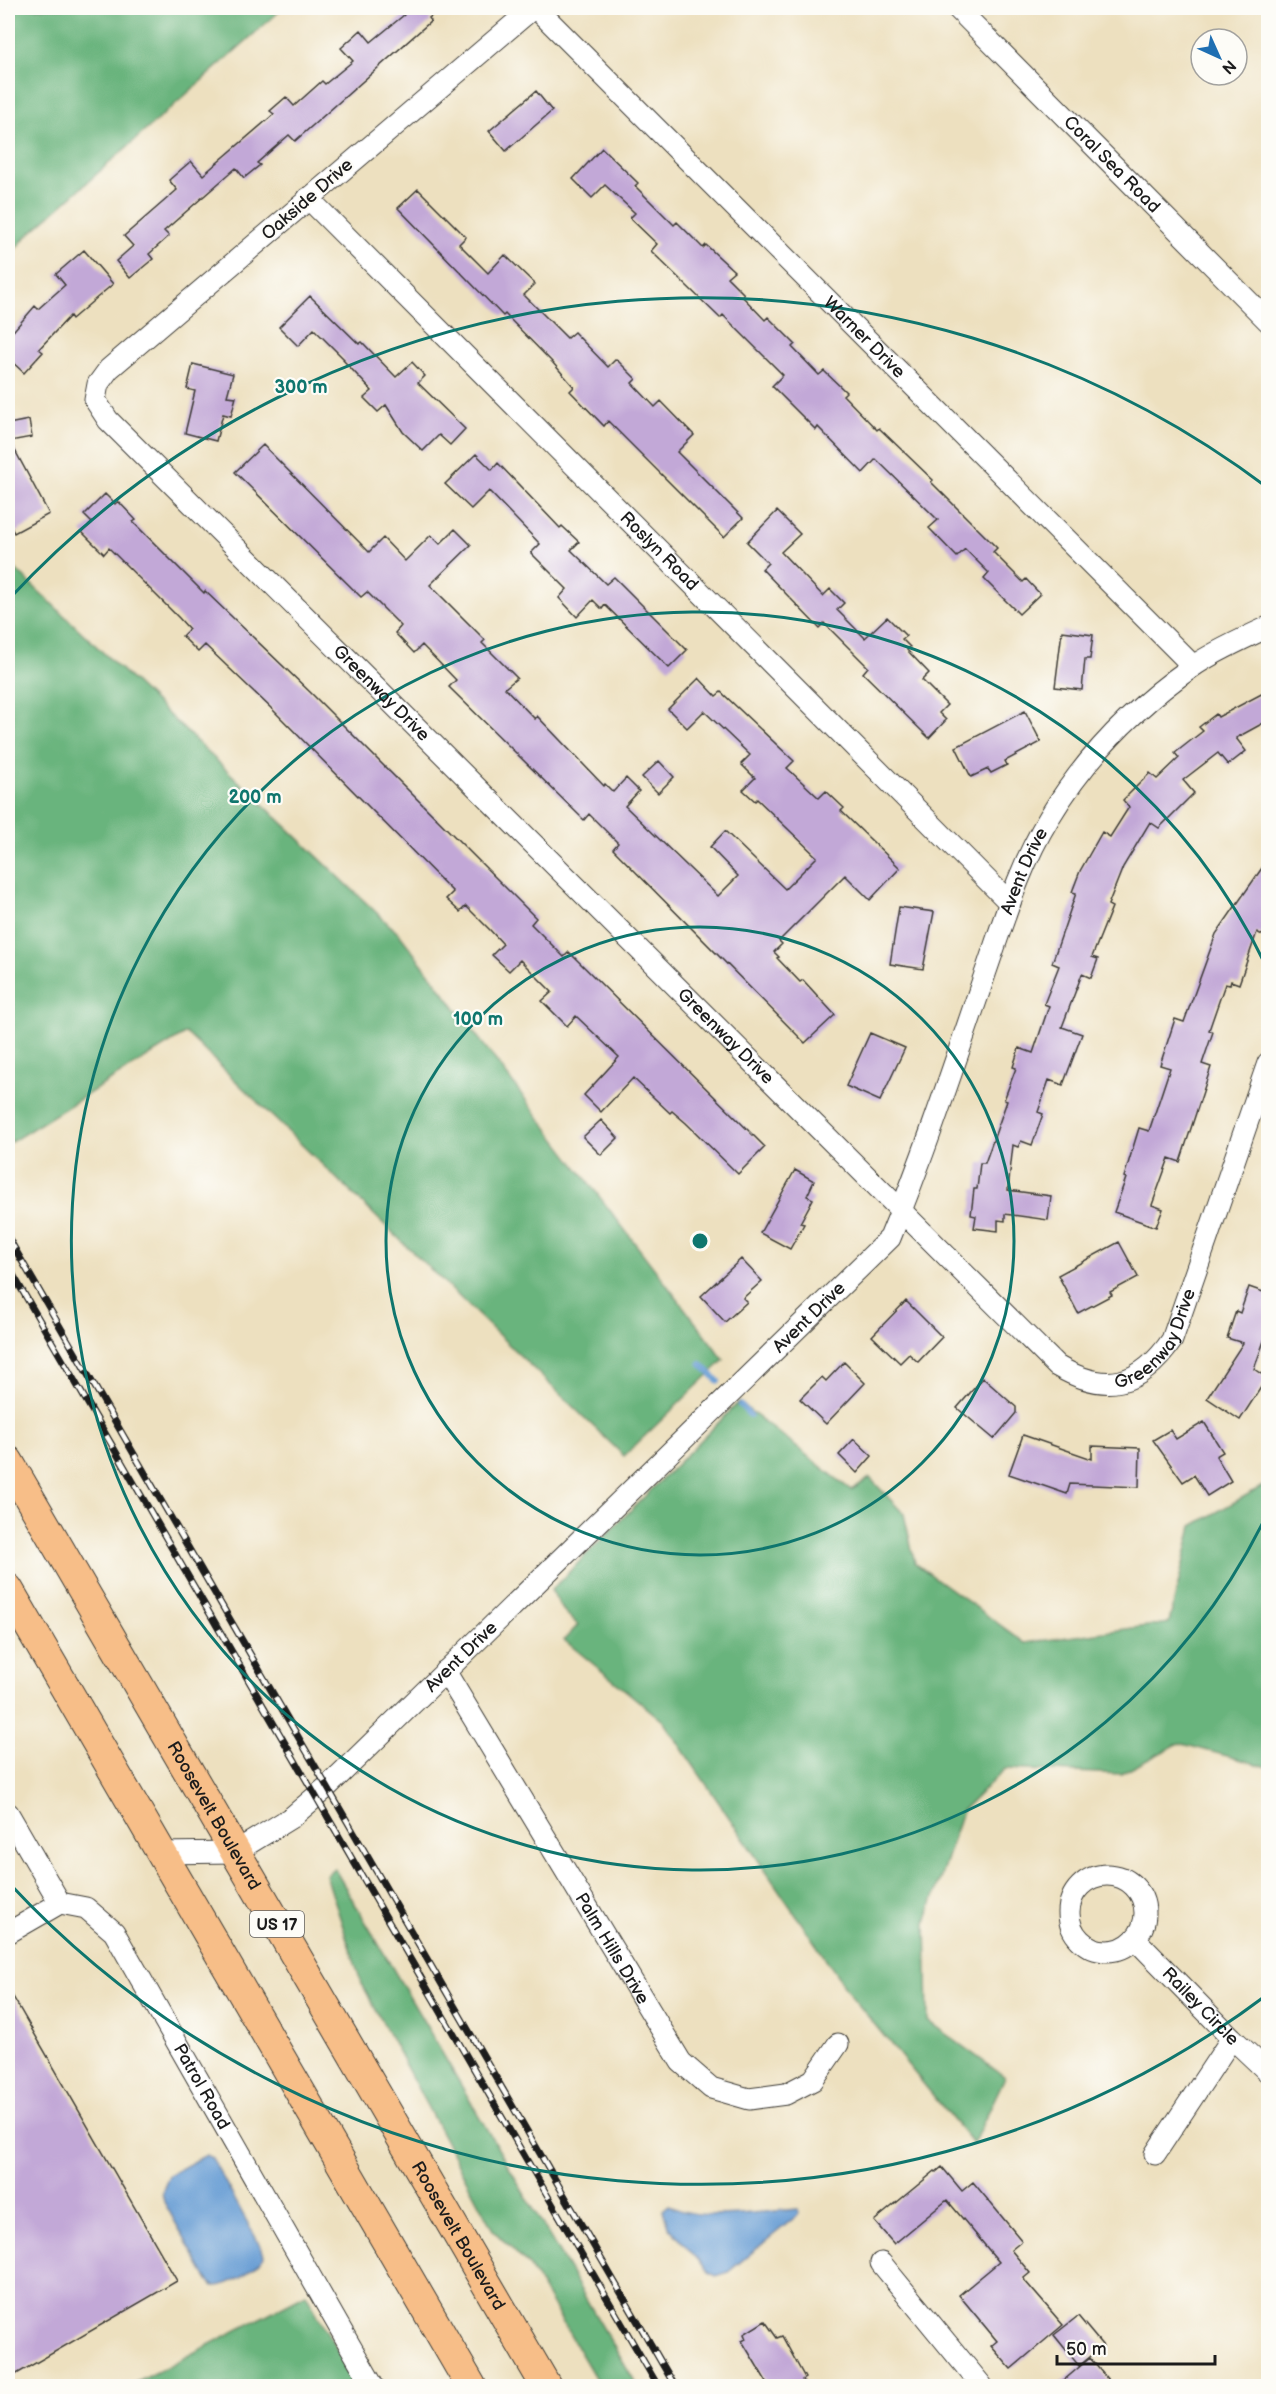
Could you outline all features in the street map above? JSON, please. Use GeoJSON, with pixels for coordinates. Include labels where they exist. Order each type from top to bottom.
{"type":"FeatureCollection","features":[{"type":"Feature","properties":{"kind":"highway","name":"Roosevelt Boulevard"},"geometry":{"type":"LineString","coordinates":[[8,1461],[546,2386]]}},
{"type":"Feature","properties":{"kind":"highway"},"geometry":{"type":"LineString","coordinates":[[8,1589],[471,2386]]}},
{"type":"Feature","properties":{"kind":"street","name":"Oakside Drive"},"geometry":{"type":"LineString","coordinates":[[95,400],[98,384],[109,369],[534,8]]}},
{"type":"Feature","properties":{"kind":"street","name":"Warner Drive"},"geometry":{"type":"LineString","coordinates":[[534,8],[1194,666]]}},
{"type":"Feature","properties":{"kind":"street","name":"Coral Sea Road"},"geometry":{"type":"LineString","coordinates":[[957,8],[1269,321]]}},
{"type":"Feature","properties":{"kind":"street","name":"Roslyn Road"},"geometry":{"type":"LineString","coordinates":[[308,198],[1010,903]]}},
{"type":"Feature","properties":{"kind":"street","name":"Greenway Drive"},"geometry":{"type":"LineString","coordinates":[[95,400],[108,420],[901,1212],[1057,1366],[1078,1378],[1096,1383],[1121,1382],[1143,1372],[1160,1357],[1172,1340],[1269,1063]]}},
{"type":"Feature","properties":{"kind":"street","name":"Avent Drive"},"geometry":{"type":"LineString","coordinates":[[235,1852],[292,1817],[316,1797],[890,1238],[1010,903],[1028,856],[1049,818],[1073,782],[1107,741],[1138,709],[1194,666],[1269,627]]}},
{"type":"Feature","properties":{"kind":"street","name":"Palm Hills Drive"},"geometry":{"type":"LineString","coordinates":[[445,1671],[681,2062],[711,2088],[749,2099],[786,2094],[813,2080],[838,2044]]}},
{"type":"Feature","properties":{"kind":"street"},"geometry":{"type":"LineString","coordinates":[[8,1813],[60,1903],[8,1934]]}},
{"type":"Feature","properties":{"kind":"street"},"geometry":{"type":"LineString","coordinates":[[161,1853],[235,1852]]}},
{"type":"Feature","properties":{"kind":"street","name":"Patrol Road"},"geometry":{"type":"LineString","coordinates":[[60,1903],[86,1908],[114,1932],[373,2386]]}},
{"type":"Feature","properties":{"kind":"street","name":"Railey Circle"},"geometry":{"type":"LineString","coordinates":[[1135,1939],[1232,2038],[1269,2072]]}},
{"type":"Feature","properties":{"kind":"street"},"geometry":{"type":"LineString","coordinates":[[1155,2154],[1232,2038]]}},
{"type":"Feature","properties":{"kind":"street"},"geometry":{"type":"LineString","coordinates":[[881,2263],[982,2386]]}},
{"type":"Feature","properties":{"kind":"green space"},"geometry":{"type":"Polygon","coordinates":[[[8,8],[283,8],[26,237],[8,257],[8,8]]]}},
{"type":"Feature","properties":{"kind":"green space"},"geometry":{"type":"Polygon","coordinates":[[[8,562],[400,935],[724,1360],[624,1456],[186,1033],[8,1144],[8,562]]]}},
{"type":"Feature","properties":{"kind":"green space"},"geometry":{"type":"Polygon","coordinates":[[[739,1402],[851,1490],[870,1478],[904,1514],[915,1563],[1025,1643],[1169,1623],[1192,1526],[1268,1483],[1268,1767],[1179,1743],[1121,1774],[1005,1769],[962,1811],[926,1922],[928,2021],[1005,2077],[973,2144],[852,1997],[663,1721],[564,1640],[578,1625],[563,1610],[551,1590],[739,1402]]]}},
{"type":"Feature","properties":{"kind":"green space"},"geometry":{"type":"Polygon","coordinates":[[[334,1868],[637,2386],[600,2386],[530,2267],[493,2230],[361,1982],[326,1875],[334,1868]]]}},
{"type":"Feature","properties":{"kind":"green space"},"geometry":{"type":"Polygon","coordinates":[[[306,2294],[357,2386],[130,2386],[306,2294]]]}},
{"type":"Feature","properties":{"kind":"water"},"geometry":{"type":"Polygon","coordinates":[[[206,2155],[212,2158],[264,2256],[242,2277],[219,2286],[213,2286],[207,2279],[164,2202],[162,2193],[169,2175],[206,2155]]]}},
{"type":"Feature","properties":{"kind":"water"},"geometry":{"type":"Polygon","coordinates":[[[669,2205],[696,2214],[713,2215],[798,2209],[799,2214],[728,2272],[716,2276],[709,2272],[668,2226],[663,2210],[669,2205]]]}},
{"type":"Feature","properties":{"kind":"building"},"geometry":{"type":"Polygon","coordinates":[[[398,8],[442,8],[429,18],[431,21],[295,141],[289,135],[257,163],[260,165],[244,178],[236,168],[164,231],[169,236],[149,254],[153,259],[130,278],[116,261],[133,246],[124,236],[177,190],[169,180],[191,161],[203,175],[274,114],[270,111],[286,97],[294,106],[322,81],[325,84],[353,61],[341,48],[361,30],[371,42],[404,15],[398,8]]]}},
{"type":"Feature","properties":{"kind":"building"},"geometry":{"type":"Polygon","coordinates":[[[536,91],[552,111],[506,151],[489,131],[536,91]]]}},
{"type":"Feature","properties":{"kind":"building"},"geometry":{"type":"Polygon","coordinates":[[[602,148],[638,183],[635,186],[674,225],[677,222],[703,248],[706,245],[734,271],[727,277],[744,294],[742,296],[765,320],[768,317],[795,344],[792,347],[819,375],[824,371],[846,392],[843,395],[877,430],[879,428],[933,480],[931,482],[997,548],[993,552],[1023,582],[1026,579],[1040,594],[1019,614],[984,579],[989,573],[965,549],[957,557],[929,528],[938,520],[876,459],[863,473],[818,427],[816,430],[772,386],[783,375],[723,315],[720,318],[651,251],[657,244],[630,218],[635,213],[605,185],[592,198],[573,179],[602,148]]]}},
{"type":"Feature","properties":{"kind":"building"},"geometry":{"type":"Polygon","coordinates":[[[418,189],[466,237],[459,244],[488,273],[505,255],[535,284],[524,295],[567,338],[574,332],[608,367],[616,359],[636,379],[632,383],[655,407],[661,401],[694,435],[677,452],[743,518],[724,537],[608,421],[604,426],[570,391],[574,387],[553,363],[505,314],[503,316],[398,208],[418,189]]]}},
{"type":"Feature","properties":{"kind":"building"},"geometry":{"type":"Polygon","coordinates":[[[84,250],[113,284],[72,319],[70,316],[39,349],[43,352],[24,373],[8,358],[8,337],[35,306],[38,309],[65,285],[56,274],[84,250]]]}},
{"type":"Feature","properties":{"kind":"building"},"geometry":{"type":"Polygon","coordinates":[[[310,296],[359,344],[362,342],[396,377],[412,362],[425,376],[418,383],[465,429],[450,445],[439,435],[423,451],[403,432],[386,405],[378,412],[364,398],[372,391],[314,329],[298,346],[279,327],[310,296]]]}},
{"type":"Feature","properties":{"kind":"building"},"geometry":{"type":"Polygon","coordinates":[[[193,364],[233,374],[227,396],[236,397],[231,416],[223,414],[216,441],[185,433],[195,391],[187,389],[193,364]]]}},
{"type":"Feature","properties":{"kind":"building"},"geometry":{"type":"Polygon","coordinates":[[[29,420],[32,437],[10,441],[49,514],[14,533],[8,521],[8,424],[29,420]]]}},
{"type":"Feature","properties":{"kind":"building"},"geometry":{"type":"Polygon","coordinates":[[[263,445],[369,552],[383,538],[405,561],[431,535],[440,544],[455,529],[471,545],[430,585],[485,640],[482,643],[517,678],[505,688],[535,719],[537,716],[604,786],[605,784],[613,792],[626,778],[639,791],[625,806],[718,896],[738,876],[710,847],[725,831],[785,889],[817,857],[757,799],[755,801],[743,790],[755,778],[741,764],[750,755],[704,711],[687,728],[668,709],[699,678],[716,696],[721,692],[794,761],[787,768],[819,798],[826,791],[844,808],[841,811],[900,868],[870,900],[845,875],[779,941],[782,944],[774,952],[800,982],[803,980],[835,1015],[805,1043],[613,849],[618,843],[589,814],[584,820],[449,687],[456,680],[422,645],[414,653],[395,633],[401,626],[367,592],[361,597],[235,472],[263,445]]]}},
{"type":"Feature","properties":{"kind":"building"},"geometry":{"type":"Polygon","coordinates":[[[476,454],[492,470],[498,463],[560,528],[562,526],[579,542],[571,550],[606,584],[614,577],[687,650],[669,668],[605,605],[602,609],[593,600],[577,617],[559,598],[567,589],[531,553],[540,544],[489,491],[471,509],[445,484],[476,454]]]}},
{"type":"Feature","properties":{"kind":"building"},"geometry":{"type":"Polygon","coordinates":[[[105,494],[115,504],[118,501],[136,520],[133,522],[204,593],[205,591],[310,692],[536,918],[531,924],[564,957],[569,952],[765,1147],[738,1174],[686,1123],[672,1111],[670,1113],[633,1078],[601,1112],[584,1095],[619,1057],[576,1016],[567,1026],[542,1001],[552,992],[520,960],[509,971],[492,955],[503,944],[490,930],[466,906],[460,912],[446,899],[453,892],[273,710],[205,645],[198,652],[182,636],[189,629],[179,618],[109,548],[104,554],[82,532],[92,523],[84,515],[105,494]]]}},
{"type":"Feature","properties":{"kind":"building"},"geometry":{"type":"Polygon","coordinates":[[[777,511],[800,534],[781,552],[823,596],[830,589],[844,603],[837,610],[865,638],[887,617],[906,636],[902,639],[910,647],[907,650],[929,673],[922,680],[947,705],[939,713],[946,720],[929,738],[863,673],[868,667],[824,623],[819,628],[762,569],[768,563],[747,542],[777,511]]]}},
{"type":"Feature","properties":{"kind":"building"},"geometry":{"type":"Polygon","coordinates":[[[1062,631],[1093,635],[1090,659],[1085,659],[1082,690],[1055,687],[1062,631]]]}},
{"type":"Feature","properties":{"kind":"building"},"geometry":{"type":"Polygon","coordinates":[[[1269,690],[1269,720],[1236,738],[1246,751],[1228,765],[1218,753],[1183,780],[1194,793],[1159,828],[1150,822],[1123,867],[1108,905],[1112,907],[1092,957],[1098,959],[1091,978],[1082,974],[1062,1027],[1082,1034],[1063,1085],[1049,1080],[1038,1112],[1043,1114],[1032,1145],[1021,1141],[1018,1147],[1013,1145],[1008,1190],[1051,1196],[1048,1220],[1005,1214],[1005,1221],[998,1220],[998,1231],[974,1228],[976,1216],[971,1215],[980,1163],[985,1163],[1007,1101],[1004,1100],[1016,1068],[1013,1067],[1019,1048],[1033,1053],[1049,1006],[1044,1004],[1059,966],[1052,963],[1076,893],[1072,892],[1080,871],[1102,832],[1110,837],[1129,807],[1123,800],[1150,773],[1157,779],[1179,758],[1175,753],[1203,731],[1199,727],[1216,714],[1218,717],[1269,690]]]}},
{"type":"Feature","properties":{"kind":"building"},"geometry":{"type":"Polygon","coordinates":[[[1025,711],[1041,742],[1005,761],[1007,765],[991,773],[988,769],[971,777],[956,747],[1025,711]]]}},
{"type":"Feature","properties":{"kind":"building"},"geometry":{"type":"Polygon","coordinates":[[[659,761],[674,777],[658,793],[642,777],[659,761]]]}},
{"type":"Feature","properties":{"kind":"building"},"geometry":{"type":"Polygon","coordinates":[[[1269,858],[1269,939],[1257,932],[1239,984],[1231,981],[1230,985],[1225,984],[1209,1030],[1213,1032],[1202,1064],[1211,1067],[1180,1162],[1169,1158],[1152,1205],[1163,1209],[1156,1227],[1114,1212],[1126,1178],[1124,1177],[1139,1128],[1149,1131],[1170,1068],[1160,1065],[1175,1019],[1184,1022],[1216,934],[1269,858]]]}},
{"type":"Feature","properties":{"kind":"building"},"geometry":{"type":"Polygon","coordinates":[[[899,907],[934,912],[923,969],[890,964],[899,907]]]}},
{"type":"Feature","properties":{"kind":"building"},"geometry":{"type":"Polygon","coordinates":[[[870,1033],[905,1048],[880,1101],[846,1086],[870,1033]]]}},
{"type":"Feature","properties":{"kind":"building"},"geometry":{"type":"Polygon","coordinates":[[[601,1120],[618,1138],[601,1155],[583,1137],[601,1120]]]}},
{"type":"Feature","properties":{"kind":"building"},"geometry":{"type":"Polygon","coordinates":[[[795,1170],[814,1181],[807,1196],[813,1199],[800,1223],[804,1224],[790,1249],[760,1233],[795,1170]]]}},
{"type":"Feature","properties":{"kind":"building"},"geometry":{"type":"Polygon","coordinates":[[[1119,1242],[1138,1277],[1110,1292],[1112,1295],[1078,1313],[1058,1275],[1119,1242]]]}},
{"type":"Feature","properties":{"kind":"building"},"geometry":{"type":"Polygon","coordinates":[[[741,1259],[762,1281],[743,1298],[747,1302],[725,1322],[701,1296],[741,1259]]]}},
{"type":"Feature","properties":{"kind":"building"},"geometry":{"type":"Polygon","coordinates":[[[1249,1287],[1269,1294],[1269,1327],[1254,1369],[1267,1378],[1240,1420],[1207,1398],[1243,1343],[1227,1338],[1236,1311],[1240,1313],[1249,1287]]]}},
{"type":"Feature","properties":{"kind":"building"},"geometry":{"type":"Polygon","coordinates":[[[906,1301],[942,1337],[918,1362],[909,1354],[900,1363],[872,1336],[906,1301]]]}},
{"type":"Feature","properties":{"kind":"building"},"geometry":{"type":"Polygon","coordinates":[[[844,1362],[865,1383],[826,1424],[800,1399],[822,1377],[826,1381],[844,1362]]]}},
{"type":"Feature","properties":{"kind":"building"},"geometry":{"type":"Polygon","coordinates":[[[983,1378],[1016,1407],[1016,1413],[994,1439],[957,1408],[983,1378]]]}},
{"type":"Feature","properties":{"kind":"building"},"geometry":{"type":"Polygon","coordinates":[[[1204,1422],[1223,1452],[1216,1456],[1231,1481],[1207,1496],[1194,1475],[1183,1482],[1153,1440],[1170,1430],[1176,1439],[1204,1422]]]}},
{"type":"Feature","properties":{"kind":"building"},"geometry":{"type":"Polygon","coordinates":[[[1023,1435],[1092,1459],[1092,1446],[1140,1448],[1139,1487],[1070,1484],[1067,1494],[1009,1474],[1023,1435]]]}},
{"type":"Feature","properties":{"kind":"building"},"geometry":{"type":"Polygon","coordinates":[[[854,1439],[872,1456],[857,1473],[839,1455],[854,1439]]]}},
{"type":"Feature","properties":{"kind":"building"},"geometry":{"type":"Polygon","coordinates":[[[8,1988],[177,2281],[8,2379],[8,1988]]]}},
{"type":"Feature","properties":{"kind":"building"},"geometry":{"type":"Polygon","coordinates":[[[942,2167],[962,2191],[973,2182],[1022,2241],[1011,2250],[1030,2273],[1024,2278],[1025,2281],[1063,2325],[1011,2369],[991,2346],[997,2341],[959,2295],[999,2262],[947,2200],[894,2244],[874,2221],[942,2167]]]}},
{"type":"Feature","properties":{"kind":"building"},"geometry":{"type":"Polygon","coordinates":[[[1078,2316],[1103,2346],[1079,2366],[1054,2335],[1078,2316]]]}},
{"type":"Feature","properties":{"kind":"building"},"geometry":{"type":"Polygon","coordinates":[[[765,2321],[777,2338],[782,2336],[805,2378],[802,2380],[806,2386],[769,2386],[742,2341],[746,2339],[744,2334],[765,2321]]]}},
{"type":"Feature","properties":{"kind":"building"},"geometry":{"type":"Polygon","coordinates":[[[1090,2358],[1113,2386],[1057,2386],[1090,2358]]]}},
{"type":"Feature","properties":{"kind":"waterway"},"geometry":{"type":"LineString","coordinates":[[701,1364],[718,1381]]}},
{"type":"Feature","properties":{"kind":"waterway"},"geometry":{"type":"LineString","coordinates":[[740,1405],[750,1415]]}},
{"type":"Feature","properties":{"kind":"railway"},"geometry":{"type":"LineString","coordinates":[[8,1237],[675,2386]]}},
{"type":"Feature","properties":{"kind":"railway"},"geometry":{"type":"LineString","coordinates":[[8,1266],[658,2386]]}}]}
